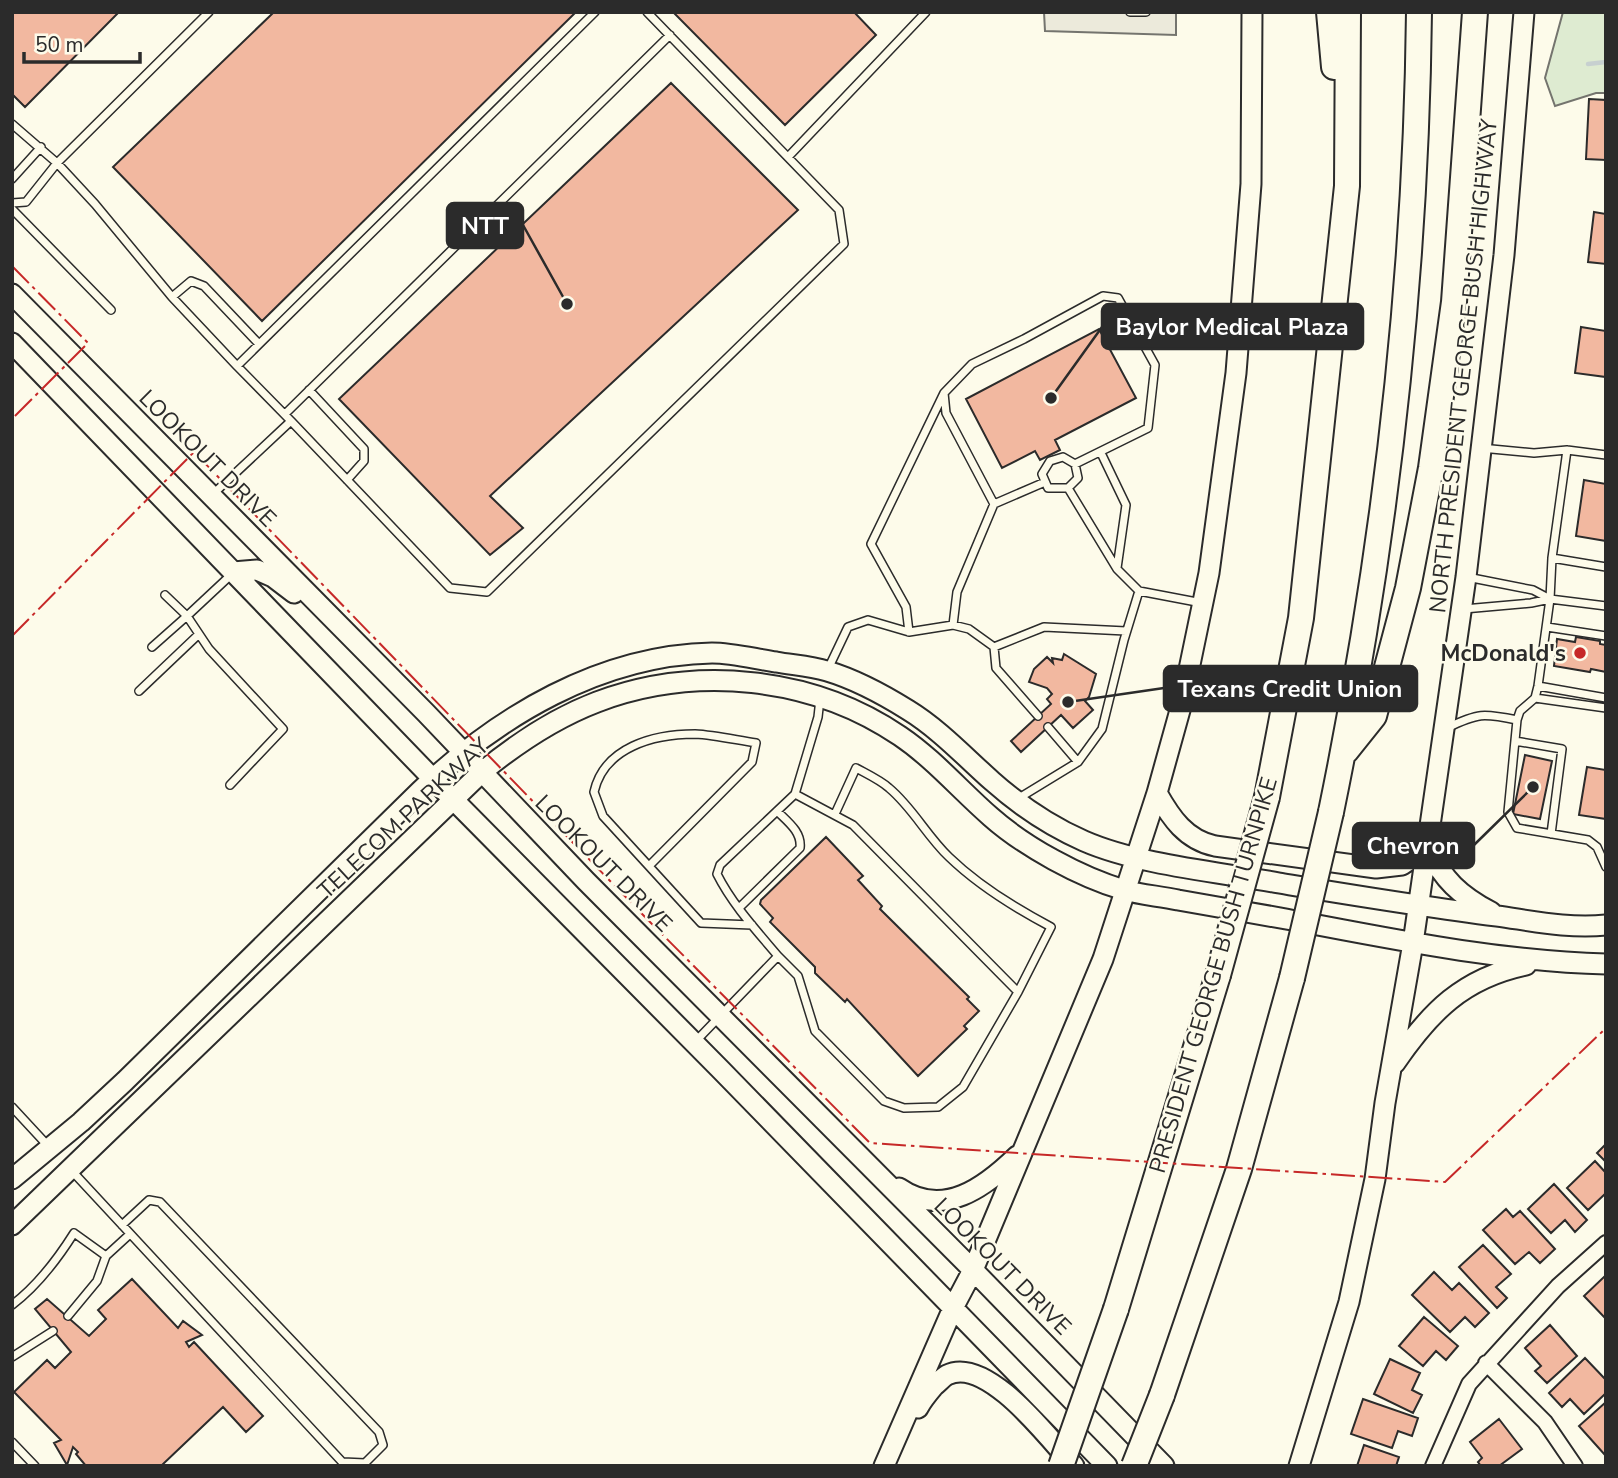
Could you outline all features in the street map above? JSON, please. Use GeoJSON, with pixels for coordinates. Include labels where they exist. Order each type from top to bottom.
{"type":"FeatureCollection","features":[{"type":"Feature","properties":{"kind":"highway"},"geometry":{"type":"LineString","coordinates":[[1329,12],[1347,186]]}},
{"type":"Feature","properties":{"kind":"highway","name":"PRESIDENT GEORGE BUSH TURNPIKE"},"geometry":{"type":"LineString","coordinates":[[1060,1466],[1116,1309],[1219,975],[1267,797],[1301,618],[1347,186],[1348,12]]}},
{"type":"Feature","properties":{"kind":"highway"},"geometry":{"type":"LineString","coordinates":[[1134,1466],[1162,1395],[1239,1169],[1292,978],[1343,754],[1373,580],[1397,390],[1412,207],[1419,12]]}},
{"type":"Feature","properties":{"kind":"highway"},"geometry":{"type":"LineString","coordinates":[[1343,754],[1374,716],[1408,587],[1431,468],[1454,302],[1475,12]]}},
{"type":"Feature","properties":{"kind":"highway"},"geometry":{"type":"LineString","coordinates":[[1051,1466],[1071,1440]]}},
{"type":"Feature","properties":{"kind":"main road"},"geometry":{"type":"LineString","coordinates":[[884,1466],[953,1308],[973,1270],[1103,959],[1157,793],[1182,703],[1209,573],[1236,373],[1251,184],[1252,12]]}},
{"type":"Feature","properties":{"kind":"main road","name":"NORTH PRESIDENT GEORGE BUSH HIGHWAY"},"geometry":{"type":"LineString","coordinates":[[1299,1466],[1349,1302],[1375,1179],[1413,943],[1466,577],[1504,255],[1524,12]]}},
{"type":"Feature","properties":{"kind":"main road","name":"LOOKOUT DRIVE"},"geometry":{"type":"LineString","coordinates":[[12,294],[464,753],[586,881],[1164,1466]]}},
{"type":"Feature","properties":{"kind":"main road"},"geometry":{"type":"LineString","coordinates":[[12,343],[433,779],[1108,1466]]}},
{"type":"Feature","properties":{"kind":"main road"},"geometry":{"type":"LineString","coordinates":[[233,572],[257,570],[273,577],[330,616]]}},
{"type":"Feature","properties":{"kind":"main road","name":"TELECOM PARKWAY"},"geometry":{"type":"LineString","coordinates":[[12,1179],[81,1122],[125,1081],[433,779],[464,753],[509,720],[554,694],[595,676],[641,662],[713,653],[827,671],[909,710],[942,735],[1015,801],[1055,828],[1135,858],[1418,907],[1544,924],[1606,925]]}},
{"type":"Feature","properties":{"kind":"main road"},"geometry":{"type":"LineString","coordinates":[[821,696],[827,671]]}},
{"type":"Feature","properties":{"kind":"main road","name":"TELECOM PARKWAY"},"geometry":{"type":"LineString","coordinates":[[12,1225],[482,772],[526,740],[597,702],[681,681],[731,680],[794,689],[842,704],[900,735],[948,774],[991,817],[1023,841],[1058,861],[1124,890],[1460,952],[1545,961]]}},
{"type":"Feature","properties":{"kind":"main road"},"geometry":{"type":"LineString","coordinates":[[1157,793],[1171,817],[1200,843],[1376,868],[1402,865],[1427,848],[1450,885],[1500,917]]}},
{"type":"Feature","properties":{"kind":"main road"},"geometry":{"type":"LineString","coordinates":[[1391,1070],[1415,1034],[1443,1004],[1498,971],[1545,961],[1606,964]]}},
{"type":"Feature","properties":{"kind":"main road"},"geometry":{"type":"LineString","coordinates":[[50,1147],[71,1170]]}},
{"type":"Feature","properties":{"kind":"main road"},"geometry":{"type":"LineString","coordinates":[[872,1168],[903,1191],[919,1199],[951,1199],[979,1187],[1020,1153]]}},
{"type":"Feature","properties":{"kind":"main road"},"geometry":{"type":"LineString","coordinates":[[896,1440],[911,1423],[920,1402],[947,1375],[976,1374],[1009,1396],[1074,1466]]}},
{"type":"Feature","properties":{"kind":"street"},"geometry":{"type":"LineString","coordinates":[[1433,1466],[1469,1384],[1558,1286],[1606,1243]]}},
{"type":"Feature","properties":{"kind":"street"},"geometry":{"type":"LineString","coordinates":[[1486,1363],[1545,1422],[1576,1466]]}},
{"type":"Feature","properties":{"kind":"lane"},"geometry":{"type":"LineString","coordinates":[[12,204],[26,202],[57,163],[209,12]]}},
{"type":"Feature","properties":{"kind":"lane"},"geometry":{"type":"LineString","coordinates":[[237,366],[595,12]]}},
{"type":"Feature","properties":{"kind":"lane"},"geometry":{"type":"LineString","coordinates":[[12,124],[57,163],[95,204],[172,298],[450,588],[487,592],[844,244],[839,210],[647,12]]}},
{"type":"Feature","properties":{"kind":"lane"},"geometry":{"type":"LineString","coordinates":[[788,157],[926,12]]}},
{"type":"Feature","properties":{"kind":"lane"},"geometry":{"type":"LineString","coordinates":[[1130,12],[1146,12]]}},
{"type":"Feature","properties":{"kind":"lane"},"geometry":{"type":"LineString","coordinates":[[285,414],[670,35]]}},
{"type":"Feature","properties":{"kind":"lane"},"geometry":{"type":"LineString","coordinates":[[12,178],[41,147]]}},
{"type":"Feature","properties":{"kind":"lane"},"geometry":{"type":"LineString","coordinates":[[12,209],[111,310]]}},
{"type":"Feature","properties":{"kind":"lane"},"geometry":{"type":"LineString","coordinates":[[172,298],[191,281],[204,286],[259,344]]}},
{"type":"Feature","properties":{"kind":"lane"},"geometry":{"type":"LineString","coordinates":[[909,632],[906,607],[870,544],[944,393],[972,364],[1102,296],[1118,298],[1155,365],[1148,428],[1075,464]]}},
{"type":"Feature","properties":{"kind":"lane"},"geometry":{"type":"LineString","coordinates":[[309,390],[364,449],[364,461],[347,480]]}},
{"type":"Feature","properties":{"kind":"lane"},"geometry":{"type":"LineString","coordinates":[[944,393],[946,413],[993,503]]}},
{"type":"Feature","properties":{"kind":"lane"},"geometry":{"type":"LineString","coordinates":[[211,495],[291,421]]}},
{"type":"Feature","properties":{"kind":"lane"},"geometry":{"type":"LineString","coordinates":[[1481,448],[1534,453],[1567,450],[1606,455]]}},
{"type":"Feature","properties":{"kind":"lane"},"geometry":{"type":"LineString","coordinates":[[1567,450],[1538,686],[1535,698],[1520,711],[1517,720],[1507,813],[1517,828],[1588,840],[1597,846],[1604,856],[1606,867]]}},
{"type":"Feature","properties":{"kind":"lane"},"geometry":{"type":"LineString","coordinates":[[1101,453],[1126,505],[1117,569]]}},
{"type":"Feature","properties":{"kind":"lane"},"geometry":{"type":"LineString","coordinates":[[1063,457],[1075,464],[1078,478],[1068,488],[1048,488],[1042,474],[1049,461],[1063,457]]}},
{"type":"Feature","properties":{"kind":"lane"},"geometry":{"type":"LineString","coordinates":[[953,625],[957,592],[993,503],[1045,482]]}},
{"type":"Feature","properties":{"kind":"lane"},"geometry":{"type":"LineString","coordinates":[[1068,488],[1117,569],[1139,591],[1203,603]]}},
{"type":"Feature","properties":{"kind":"lane"},"geometry":{"type":"LineString","coordinates":[[1552,558],[1606,567]]}},
{"type":"Feature","properties":{"kind":"lane"},"geometry":{"type":"LineString","coordinates":[[152,647],[233,572]]}},
{"type":"Feature","properties":{"kind":"lane"},"geometry":{"type":"LineString","coordinates":[[1466,577],[1533,590],[1550,599]]}},
{"type":"Feature","properties":{"kind":"lane"},"geometry":{"type":"LineString","coordinates":[[1015,801],[1078,762],[1102,729],[1126,631],[1139,591]]}},
{"type":"Feature","properties":{"kind":"lane"},"geometry":{"type":"LineString","coordinates":[[165,594],[187,616],[209,649],[284,730],[230,785]]}},
{"type":"Feature","properties":{"kind":"lane"},"geometry":{"type":"LineString","coordinates":[[1462,609],[1550,599],[1606,606]]}},
{"type":"Feature","properties":{"kind":"lane"},"geometry":{"type":"LineString","coordinates":[[827,671],[848,627],[869,620],[909,632],[953,625],[969,629],[994,648],[996,668],[1038,716]]}},
{"type":"Feature","properties":{"kind":"lane"},"geometry":{"type":"LineString","coordinates":[[994,648],[1044,627],[1126,631]]}},
{"type":"Feature","properties":{"kind":"lane"},"geometry":{"type":"LineString","coordinates":[[1547,627],[1606,636]]}},
{"type":"Feature","properties":{"kind":"lane"},"geometry":{"type":"LineString","coordinates":[[139,691],[199,634]]}},
{"type":"Feature","properties":{"kind":"lane"},"geometry":{"type":"LineString","coordinates":[[1538,686],[1606,698]]}},
{"type":"Feature","properties":{"kind":"lane"},"geometry":{"type":"LineString","coordinates":[[821,696],[818,717],[795,794],[720,865],[717,874],[752,925],[798,976],[815,1031],[884,1101],[904,1108],[938,1107],[963,1087],[1018,992],[1051,927],[986,887],[950,858],[888,786],[856,768],[835,814]]}},
{"type":"Feature","properties":{"kind":"lane"},"geometry":{"type":"LineString","coordinates":[[1535,698],[1606,708]]}},
{"type":"Feature","properties":{"kind":"lane"},"geometry":{"type":"LineString","coordinates":[[1443,730],[1472,716],[1493,715],[1517,720]]}},
{"type":"Feature","properties":{"kind":"lane"},"geometry":{"type":"LineString","coordinates":[[1048,727],[1078,762]]}},
{"type":"Feature","properties":{"kind":"lane"},"geometry":{"type":"LineString","coordinates":[[649,866],[752,762],[756,743],[697,734],[641,742],[615,755],[604,768],[594,792],[603,816],[701,923],[752,925]]}},
{"type":"Feature","properties":{"kind":"lane"},"geometry":{"type":"LineString","coordinates":[[1515,741],[1562,749],[1551,834]]}},
{"type":"Feature","properties":{"kind":"lane"},"geometry":{"type":"LineString","coordinates":[[795,794],[852,825],[1018,992]]}},
{"type":"Feature","properties":{"kind":"lane"},"geometry":{"type":"LineString","coordinates":[[739,908],[800,848],[798,834],[777,811]]}},
{"type":"Feature","properties":{"kind":"lane"},"geometry":{"type":"LineString","coordinates":[[694,1043],[778,956]]}},
{"type":"Feature","properties":{"kind":"lane"},"geometry":{"type":"LineString","coordinates":[[12,1107],[50,1147]]}},
{"type":"Feature","properties":{"kind":"lane"},"geometry":{"type":"LineString","coordinates":[[71,1170],[130,1234],[344,1464],[365,1463],[383,1445],[379,1432],[160,1202],[149,1200],[122,1225]]}},
{"type":"Feature","properties":{"kind":"lane"},"geometry":{"type":"LineString","coordinates":[[12,1305],[48,1270],[74,1233],[106,1256]]}},
{"type":"Feature","properties":{"kind":"lane"},"geometry":{"type":"LineString","coordinates":[[68,1317],[96,1281],[106,1256],[130,1234]]}},
{"type":"Feature","properties":{"kind":"lane"},"geometry":{"type":"LineString","coordinates":[[12,1357],[53,1331]]}},
{"type":"Feature","properties":{"kind":"lane"},"geometry":{"type":"LineString","coordinates":[[12,1442],[35,1466]]}},
{"type":"Feature","properties":{"kind":"green space"},"geometry":{"type":"Polygon","coordinates":[[[1563,12],[1606,12],[1606,93],[1596,93],[1555,106],[1545,78],[1563,12]]]}},
{"type":"Feature","properties":{"kind":"shaded area"},"geometry":{"type":"Polygon","coordinates":[[[1044,12],[1176,12],[1176,35],[1045,31],[1044,12]]]}},
{"type":"Feature","properties":{"kind":"building"},"geometry":{"type":"Polygon","coordinates":[[[12,12],[119,12],[25,107],[12,94],[12,12]]]}},
{"type":"Feature","properties":{"kind":"building"},"geometry":{"type":"Polygon","coordinates":[[[274,12],[576,12],[262,321],[113,167],[274,12]]]}},
{"type":"Feature","properties":{"kind":"building"},"geometry":{"type":"Polygon","coordinates":[[[673,12],[854,12],[876,35],[785,125],[673,12]]]}},
{"type":"Feature","properties":{"kind":"building"},"geometry":{"type":"Polygon","coordinates":[[[671,83],[798,210],[490,496],[523,528],[490,555],[339,399],[671,83]]]}},
{"type":"Feature","properties":{"kind":"building"},"geometry":{"type":"Polygon","coordinates":[[[1589,99],[1606,100],[1606,160],[1586,159],[1589,99]]]}},
{"type":"Feature","properties":{"kind":"building"},"geometry":{"type":"Polygon","coordinates":[[[1594,212],[1606,214],[1606,264],[1588,262],[1594,212]]]}},
{"type":"Feature","properties":{"kind":"building"},"geometry":{"type":"Polygon","coordinates":[[[1581,327],[1606,331],[1606,377],[1575,373],[1581,327]]]}},
{"type":"Feature","properties":{"kind":"building"},"geometry":{"type":"Polygon","coordinates":[[[1099,329],[1136,398],[1055,440],[1060,450],[1040,460],[1035,451],[1002,468],[966,399],[1099,329]]]}},
{"type":"Feature","properties":{"kind":"building"},"geometry":{"type":"Polygon","coordinates":[[[1584,480],[1606,484],[1606,541],[1576,536],[1584,480]]]}},
{"type":"Feature","properties":{"kind":"building","name":"McDonald's"},"geometry":{"type":"Polygon","coordinates":[[[1576,637],[1600,641],[1600,644],[1606,645],[1606,672],[1554,666],[1557,639],[1575,642],[1576,637]]]}},
{"type":"Feature","properties":{"kind":"building"},"geometry":{"type":"Polygon","coordinates":[[[1064,654],[1096,674],[1089,697],[1085,701],[1093,710],[1073,728],[1061,715],[1021,752],[1011,741],[1051,704],[1047,699],[1052,694],[1047,688],[1029,682],[1034,669],[1047,657],[1053,663],[1052,658],[1062,660],[1064,654]]]}},
{"type":"Feature","properties":{"kind":"building"},"geometry":{"type":"Polygon","coordinates":[[[1525,755],[1552,761],[1540,819],[1513,814],[1525,755]]]}},
{"type":"Feature","properties":{"kind":"building"},"geometry":{"type":"Polygon","coordinates":[[[1587,767],[1606,770],[1606,819],[1579,815],[1587,767]]]}},
{"type":"Feature","properties":{"kind":"building"},"geometry":{"type":"Polygon","coordinates":[[[826,837],[863,876],[858,880],[882,906],[880,909],[969,997],[967,999],[979,1011],[964,1026],[967,1029],[918,1076],[847,999],[845,1002],[815,973],[815,967],[770,922],[773,918],[760,904],[826,837]]]}},
{"type":"Feature","properties":{"kind":"building"},"geometry":{"type":"Polygon","coordinates":[[[1606,1144],[1606,1162],[1597,1153],[1606,1144]]]}},
{"type":"Feature","properties":{"kind":"building"},"geometry":{"type":"Polygon","coordinates":[[[1595,1161],[1606,1173],[1606,1193],[1588,1210],[1567,1188],[1595,1161]]]}},
{"type":"Feature","properties":{"kind":"building"},"geometry":{"type":"Polygon","coordinates":[[[1554,1184],[1587,1220],[1575,1232],[1565,1220],[1551,1233],[1528,1209],[1554,1184]]]}},
{"type":"Feature","properties":{"kind":"building"},"geometry":{"type":"Polygon","coordinates":[[[1506,1209],[1513,1217],[1520,1211],[1555,1249],[1540,1263],[1529,1252],[1515,1264],[1483,1230],[1506,1209]]]}},
{"type":"Feature","properties":{"kind":"building"},"geometry":{"type":"Polygon","coordinates":[[[1483,1245],[1511,1274],[1496,1287],[1507,1298],[1497,1308],[1459,1267],[1483,1245]]]}},
{"type":"Feature","properties":{"kind":"building"},"geometry":{"type":"Polygon","coordinates":[[[1434,1272],[1452,1290],[1459,1283],[1489,1313],[1475,1327],[1465,1317],[1450,1332],[1412,1295],[1434,1272]]]}},
{"type":"Feature","properties":{"kind":"building"},"geometry":{"type":"Polygon","coordinates":[[[1606,1275],[1606,1319],[1584,1296],[1606,1275]]]}},
{"type":"Feature","properties":{"kind":"building"},"geometry":{"type":"Polygon","coordinates":[[[132,1279],[178,1328],[183,1321],[202,1335],[186,1342],[189,1347],[194,1342],[263,1416],[246,1432],[223,1407],[161,1466],[86,1466],[73,1447],[67,1465],[54,1443],[61,1440],[14,1392],[47,1360],[55,1368],[71,1352],[35,1309],[47,1299],[89,1336],[106,1319],[98,1310],[132,1279]]]}},
{"type":"Feature","properties":{"kind":"building"},"geometry":{"type":"Polygon","coordinates":[[[1424,1317],[1458,1346],[1446,1360],[1436,1351],[1423,1366],[1399,1346],[1424,1317]]]}},
{"type":"Feature","properties":{"kind":"building"},"geometry":{"type":"Polygon","coordinates":[[[1550,1325],[1577,1356],[1547,1383],[1535,1371],[1541,1366],[1525,1348],[1550,1325]]]}},
{"type":"Feature","properties":{"kind":"building"},"geometry":{"type":"Polygon","coordinates":[[[1585,1358],[1606,1380],[1606,1393],[1584,1414],[1570,1399],[1562,1407],[1549,1393],[1585,1358]]]}},
{"type":"Feature","properties":{"kind":"building"},"geometry":{"type":"Polygon","coordinates":[[[1390,1359],[1420,1373],[1412,1390],[1422,1395],[1413,1413],[1374,1394],[1390,1359]]]}},
{"type":"Feature","properties":{"kind":"building"},"geometry":{"type":"Polygon","coordinates":[[[1363,1399],[1418,1418],[1412,1436],[1398,1431],[1392,1448],[1351,1434],[1363,1399]]]}},
{"type":"Feature","properties":{"kind":"building"},"geometry":{"type":"Polygon","coordinates":[[[1606,1402],[1606,1454],[1605,1455],[1579,1426],[1606,1402]]]}},
{"type":"Feature","properties":{"kind":"building"},"geometry":{"type":"Polygon","coordinates":[[[1499,1419],[1522,1449],[1499,1466],[1481,1466],[1478,1462],[1482,1458],[1470,1442],[1499,1419]]]}},
{"type":"Feature","properties":{"kind":"building"},"geometry":{"type":"Polygon","coordinates":[[[1364,1445],[1399,1457],[1396,1466],[1357,1466],[1364,1445]]]}},
{"type":"Feature","properties":{"kind":"waterway"},"geometry":{"type":"LineString","coordinates":[[1588,64],[1606,62]]}},
{"type":"Feature","properties":{"kind":"power"},"geometry":{"type":"LineString","coordinates":[[12,266],[88,343],[12,419]]}},
{"type":"Feature","properties":{"kind":"power"},"geometry":{"type":"LineString","coordinates":[[12,636],[194,452],[647,919],[870,1143],[1445,1182],[1606,1028]]}},
{"type":"Feature","properties":{"kind":"place","name":"NTT"},"geometry":{"type":"Point","coordinates":[567,304]}},
{"type":"Feature","properties":{"kind":"place","name":"Baylor Medical Plaza"},"geometry":{"type":"Point","coordinates":[1051,398]}},
{"type":"Feature","properties":{"kind":"place","name":"McDonald's"},"geometry":{"type":"Point","coordinates":[1580,653]}},
{"type":"Feature","properties":{"kind":"place","name":"Texans Credit Union"},"geometry":{"type":"Point","coordinates":[1068,702]}},
{"type":"Feature","properties":{"kind":"place","name":"Chevron"},"geometry":{"type":"Point","coordinates":[1533,787]}}]}
